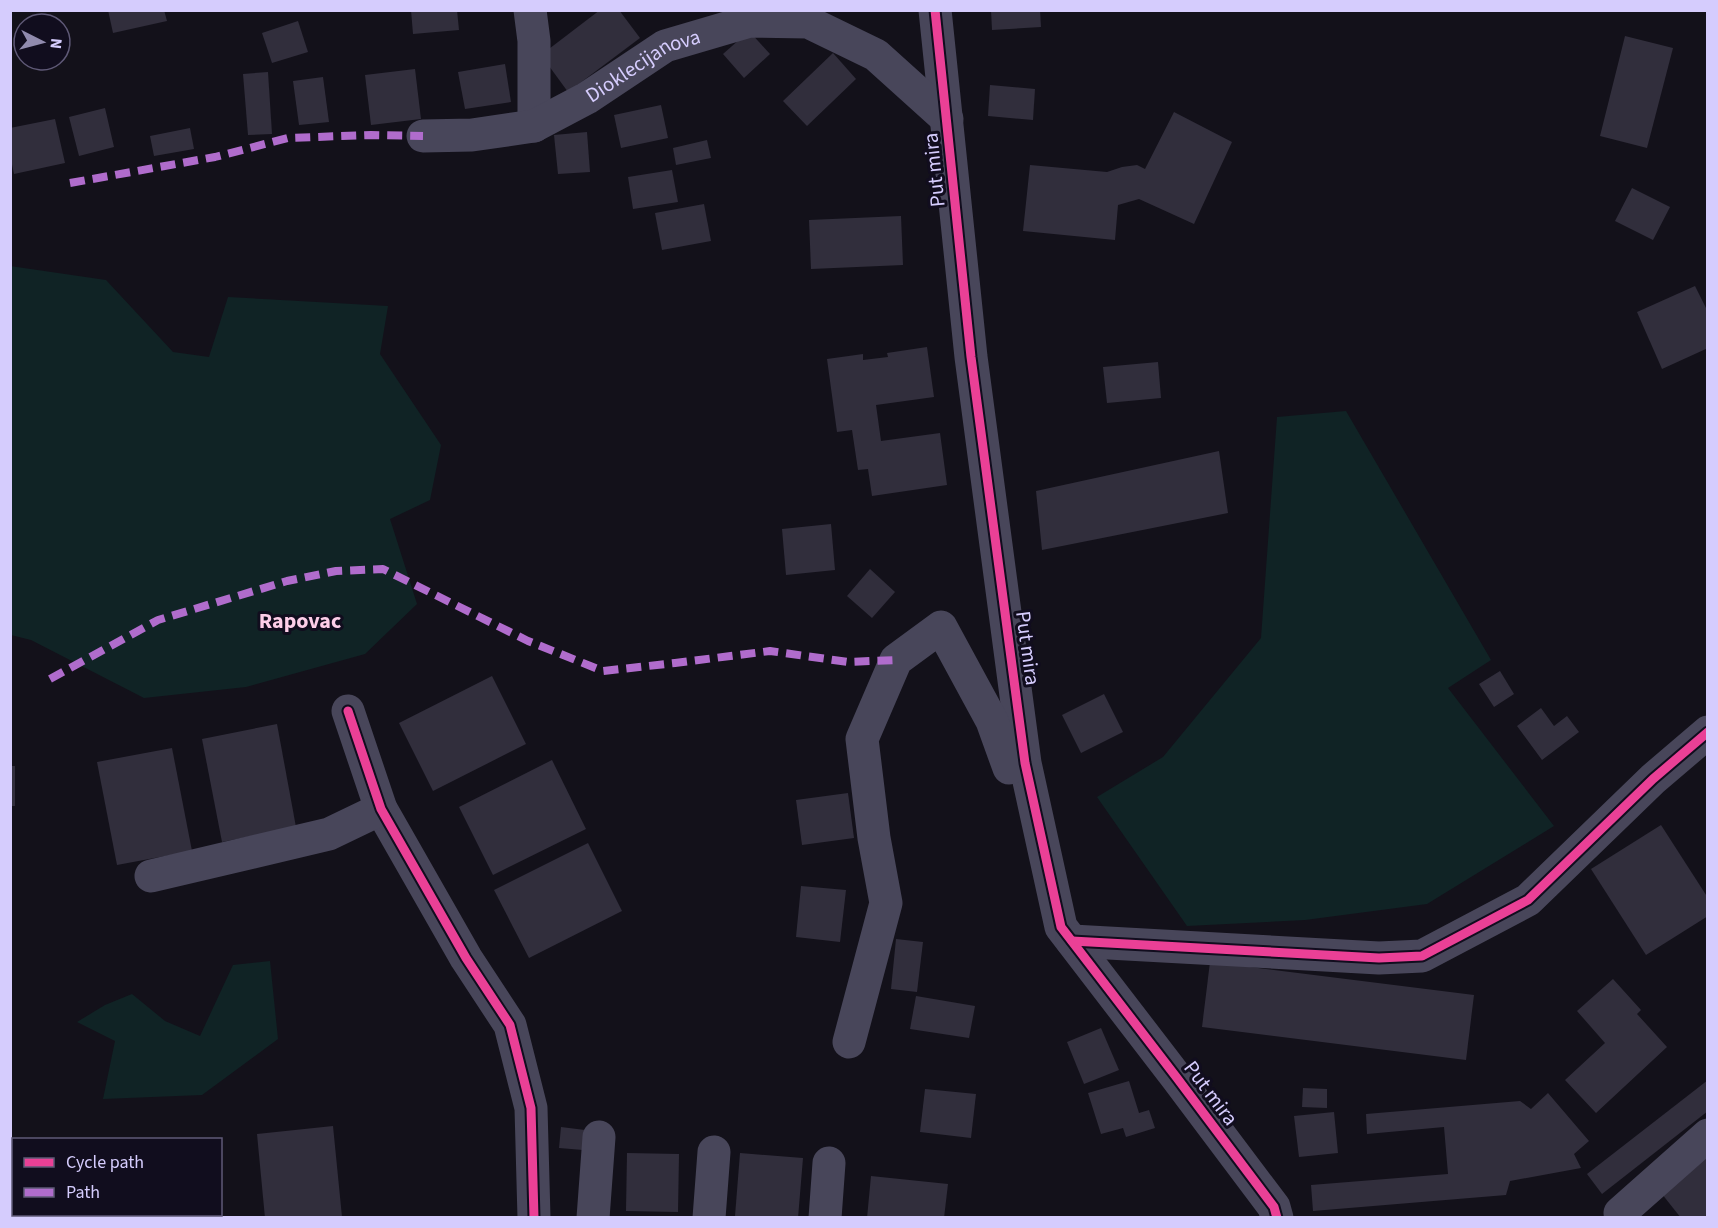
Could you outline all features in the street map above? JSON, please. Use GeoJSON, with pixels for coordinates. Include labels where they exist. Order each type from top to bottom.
{"type":"FeatureCollection","features":[{"type":"Feature","properties":{"kind":"street"},"geometry":{"type":"LineString","coordinates":[[530,10],[534,41],[534,126]]}},
{"type":"Feature","properties":{"kind":"street","name":"Put mira"},"geometry":{"type":"LineString","coordinates":[[935,10],[971,357],[1025,763],[1061,927],[1274,1207],[1277,1218]]}},
{"type":"Feature","properties":{"kind":"street","name":"Dioklecijanova"},"geometry":{"type":"LineString","coordinates":[[423,136],[472,135],[534,126],[587,98],[665,46],[750,21],[808,22],[847,41],[876,56],[946,119]]}},
{"type":"Feature","properties":{"kind":"street"},"geometry":{"type":"LineString","coordinates":[[849,1042],[886,903],[874,838],[862,740],[896,660],[941,627],[992,721],[1009,768],[1025,763]]}},
{"type":"Feature","properties":{"kind":"street"},"geometry":{"type":"LineString","coordinates":[[348,711],[381,809],[466,958],[510,1025],[531,1108],[534,1218]]}},
{"type":"Feature","properties":{"kind":"street"},"geometry":{"type":"LineString","coordinates":[[1072,941],[1379,958],[1422,956],[1528,900],[1653,779],[1707,732]]}},
{"type":"Feature","properties":{"kind":"street"},"geometry":{"type":"LineString","coordinates":[[151,876],[329,834],[381,809]]}},
{"type":"Feature","properties":{"kind":"street"},"geometry":{"type":"LineString","coordinates":[[1612,1216],[1707,1135]]}},
{"type":"Feature","properties":{"kind":"street"},"geometry":{"type":"LineString","coordinates":[[593,1218],[599,1137]]}},
{"type":"Feature","properties":{"kind":"street"},"geometry":{"type":"LineString","coordinates":[[709,1218],[714,1152]]}},
{"type":"Feature","properties":{"kind":"street"},"geometry":{"type":"LineString","coordinates":[[825,1218],[829,1163]]}},
{"type":"Feature","properties":{"kind":"green space"},"geometry":{"type":"Polygon","coordinates":[[[10,266],[106,280],[173,352],[209,357],[228,297],[388,306],[380,354],[441,445],[430,500],[390,519],[417,604],[365,654],[246,687],[144,698],[31,640],[11,635],[10,266]]]}},
{"type":"Feature","properties":{"kind":"green space"},"geometry":{"type":"Polygon","coordinates":[[[1346,411],[1491,660],[1448,688],[1554,826],[1427,904],[1305,920],[1187,926],[1097,797],[1163,757],[1261,638],[1277,417],[1346,411]]]}},
{"type":"Feature","properties":{"kind":"green space"},"geometry":{"type":"Polygon","coordinates":[[[270,961],[278,1039],[202,1095],[103,1099],[115,1041],[77,1022],[105,1005],[132,994],[165,1021],[200,1036],[233,965],[270,961]]]}},
{"type":"Feature","properties":{"kind":"building"},"geometry":{"type":"Polygon","coordinates":[[[108,10],[164,10],[167,21],[113,33],[108,10]]]}},
{"type":"Feature","properties":{"kind":"building"},"geometry":{"type":"Polygon","coordinates":[[[411,10],[457,10],[459,30],[413,34],[411,10]]]}},
{"type":"Feature","properties":{"kind":"building"},"geometry":{"type":"Polygon","coordinates":[[[600,10],[619,10],[640,38],[568,92],[541,55],[600,10]]]}},
{"type":"Feature","properties":{"kind":"building"},"geometry":{"type":"Polygon","coordinates":[[[991,10],[1040,10],[1041,27],[992,30],[991,10]]]}},
{"type":"Feature","properties":{"kind":"building"},"geometry":{"type":"Polygon","coordinates":[[[298,21],[308,52],[272,63],[262,33],[298,21]]]}},
{"type":"Feature","properties":{"kind":"building"},"geometry":{"type":"Polygon","coordinates":[[[749,31],[770,54],[744,78],[723,54],[749,31]]]}},
{"type":"Feature","properties":{"kind":"building"},"geometry":{"type":"Polygon","coordinates":[[[1625,36],[1673,48],[1647,148],[1600,136],[1625,36]]]}},
{"type":"Feature","properties":{"kind":"building"},"geometry":{"type":"Polygon","coordinates":[[[833,53],[856,79],[807,126],[783,101],[833,53]]]}},
{"type":"Feature","properties":{"kind":"building"},"geometry":{"type":"Polygon","coordinates":[[[505,64],[511,102],[465,109],[458,72],[505,64]]]}},
{"type":"Feature","properties":{"kind":"building"},"geometry":{"type":"Polygon","coordinates":[[[415,69],[421,119],[371,125],[365,75],[415,69]]]}},
{"type":"Feature","properties":{"kind":"building"},"geometry":{"type":"Polygon","coordinates":[[[268,72],[272,134],[248,135],[243,74],[268,72]]]}},
{"type":"Feature","properties":{"kind":"building"},"geometry":{"type":"Polygon","coordinates":[[[323,77],[329,122],[299,125],[293,81],[323,77]]]}},
{"type":"Feature","properties":{"kind":"building"},"geometry":{"type":"Polygon","coordinates":[[[990,85],[1035,89],[1033,120],[988,116],[990,85]]]}},
{"type":"Feature","properties":{"kind":"building"},"geometry":{"type":"Polygon","coordinates":[[[661,105],[668,138],[621,148],[614,115],[661,105]]]}},
{"type":"Feature","properties":{"kind":"building"},"geometry":{"type":"Polygon","coordinates":[[[105,108],[114,147],[79,156],[69,117],[105,108]]]}},
{"type":"Feature","properties":{"kind":"building"},"geometry":{"type":"Polygon","coordinates":[[[1174,112],[1232,142],[1194,224],[1139,199],[1118,205],[1115,240],[1023,231],[1030,165],[1107,172],[1137,165],[1145,169],[1174,112]]]}},
{"type":"Feature","properties":{"kind":"building"},"geometry":{"type":"Polygon","coordinates":[[[55,119],[65,163],[14,174],[10,155],[10,128],[55,119]]]}},
{"type":"Feature","properties":{"kind":"building"},"geometry":{"type":"Polygon","coordinates":[[[190,128],[194,149],[154,156],[150,136],[190,128]]]}},
{"type":"Feature","properties":{"kind":"building"},"geometry":{"type":"Polygon","coordinates":[[[587,132],[590,172],[558,174],[554,135],[587,132]]]}},
{"type":"Feature","properties":{"kind":"building"},"geometry":{"type":"Polygon","coordinates":[[[707,140],[711,158],[676,165],[673,148],[707,140]]]}},
{"type":"Feature","properties":{"kind":"building"},"geometry":{"type":"Polygon","coordinates":[[[672,170],[678,202],[633,209],[628,177],[672,170]]]}},
{"type":"Feature","properties":{"kind":"building"},"geometry":{"type":"Polygon","coordinates":[[[1632,188],[1670,207],[1653,240],[1615,221],[1632,188]]]}},
{"type":"Feature","properties":{"kind":"building"},"geometry":{"type":"Polygon","coordinates":[[[704,204],[711,241],[662,250],[655,213],[704,204]]]}},
{"type":"Feature","properties":{"kind":"building"},"geometry":{"type":"Polygon","coordinates":[[[901,216],[903,265],[811,269],[809,220],[901,216]]]}},
{"type":"Feature","properties":{"kind":"building"},"geometry":{"type":"Polygon","coordinates":[[[1695,286],[1708,312],[1708,348],[1662,369],[1637,312],[1695,286]]]}},
{"type":"Feature","properties":{"kind":"building"},"geometry":{"type":"Polygon","coordinates":[[[927,347],[934,397],[876,405],[881,441],[940,433],[947,485],[872,496],[868,469],[858,470],[852,430],[837,432],[827,359],[863,354],[863,360],[888,357],[887,353],[927,347]]]}},
{"type":"Feature","properties":{"kind":"building"},"geometry":{"type":"Polygon","coordinates":[[[1158,362],[1161,398],[1107,403],[1103,367],[1158,362]]]}},
{"type":"Feature","properties":{"kind":"building"},"geometry":{"type":"Polygon","coordinates":[[[1219,451],[1228,513],[1042,550],[1036,491],[1219,451]]]}},
{"type":"Feature","properties":{"kind":"building"},"geometry":{"type":"Polygon","coordinates":[[[831,524],[835,570],[786,575],[782,529],[831,524]]]}},
{"type":"Feature","properties":{"kind":"building"},"geometry":{"type":"Polygon","coordinates":[[[870,569],[895,592],[872,618],[847,596],[870,569]]]}},
{"type":"Feature","properties":{"kind":"building"},"geometry":{"type":"Polygon","coordinates":[[[1500,671],[1514,694],[1494,707],[1479,684],[1500,671]]]}},
{"type":"Feature","properties":{"kind":"building"},"geometry":{"type":"Polygon","coordinates":[[[492,676],[526,744],[433,791],[399,723],[492,676]]]}},
{"type":"Feature","properties":{"kind":"building"},"geometry":{"type":"Polygon","coordinates":[[[1104,694],[1123,732],[1081,753],[1062,715],[1104,694]]]}},
{"type":"Feature","properties":{"kind":"building"},"geometry":{"type":"Polygon","coordinates":[[[1541,708],[1554,726],[1567,716],[1579,732],[1542,760],[1517,726],[1541,708]]]}},
{"type":"Feature","properties":{"kind":"building"},"geometry":{"type":"Polygon","coordinates":[[[277,724],[296,827],[222,842],[202,739],[277,724]]]}},
{"type":"Feature","properties":{"kind":"building"},"geometry":{"type":"Polygon","coordinates":[[[172,748],[192,851],[117,865],[97,762],[172,748]]]}},
{"type":"Feature","properties":{"kind":"building"},"geometry":{"type":"Polygon","coordinates":[[[552,760],[586,829],[493,875],[459,807],[552,760]]]}},
{"type":"Feature","properties":{"kind":"building"},"geometry":{"type":"Polygon","coordinates":[[[10,766],[15,766],[15,806],[10,806],[10,766]]]}},
{"type":"Feature","properties":{"kind":"building"},"geometry":{"type":"Polygon","coordinates":[[[848,793],[854,838],[802,845],[796,800],[848,793]]]}},
{"type":"Feature","properties":{"kind":"building"},"geometry":{"type":"Polygon","coordinates":[[[1661,825],[1708,898],[1708,916],[1646,955],[1591,869],[1661,825]]]}},
{"type":"Feature","properties":{"kind":"building"},"geometry":{"type":"Polygon","coordinates":[[[588,843],[622,911],[529,958],[494,890],[588,843]]]}},
{"type":"Feature","properties":{"kind":"building"},"geometry":{"type":"Polygon","coordinates":[[[801,886],[846,890],[840,942],[796,937],[801,886]]]}},
{"type":"Feature","properties":{"kind":"building"},"geometry":{"type":"Polygon","coordinates":[[[896,939],[923,942],[917,992],[891,989],[896,939]]]}},
{"type":"Feature","properties":{"kind":"building"},"geometry":{"type":"Polygon","coordinates":[[[1210,962],[1474,995],[1466,1060],[1202,1027],[1210,962]]]}},
{"type":"Feature","properties":{"kind":"building"},"geometry":{"type":"Polygon","coordinates":[[[1613,979],[1641,1010],[1637,1014],[1667,1047],[1596,1113],[1565,1080],[1605,1043],[1577,1011],[1613,979]]]}},
{"type":"Feature","properties":{"kind":"building"},"geometry":{"type":"Polygon","coordinates":[[[916,996],[975,1006],[969,1038],[910,1029],[916,996]]]}},
{"type":"Feature","properties":{"kind":"building"},"geometry":{"type":"Polygon","coordinates":[[[1101,1028],[1119,1070],[1084,1084],[1067,1042],[1101,1028]]]}},
{"type":"Feature","properties":{"kind":"building"},"geometry":{"type":"Polygon","coordinates":[[[1708,1080],[1708,1111],[1602,1194],[1587,1174],[1708,1080]]]}},
{"type":"Feature","properties":{"kind":"building"},"geometry":{"type":"Polygon","coordinates":[[[1129,1081],[1139,1113],[1149,1110],[1155,1128],[1126,1137],[1123,1128],[1101,1134],[1088,1093],[1129,1081]]]}},
{"type":"Feature","properties":{"kind":"building"},"geometry":{"type":"Polygon","coordinates":[[[1303,1088],[1327,1089],[1327,1108],[1302,1107],[1303,1088]]]}},
{"type":"Feature","properties":{"kind":"building"},"geometry":{"type":"Polygon","coordinates":[[[925,1089],[976,1094],[971,1138],[920,1132],[925,1089]]]}},
{"type":"Feature","properties":{"kind":"building"},"geometry":{"type":"Polygon","coordinates":[[[1548,1093],[1589,1141],[1574,1154],[1581,1168],[1510,1181],[1506,1195],[1313,1211],[1311,1185],[1448,1174],[1444,1127],[1367,1134],[1366,1114],[1520,1101],[1531,1109],[1548,1093]]]}},
{"type":"Feature","properties":{"kind":"building"},"geometry":{"type":"Polygon","coordinates":[[[1334,1112],[1338,1153],[1299,1157],[1294,1116],[1334,1112]]]}},
{"type":"Feature","properties":{"kind":"building"},"geometry":{"type":"Polygon","coordinates":[[[333,1126],[342,1217],[265,1218],[257,1134],[333,1126]]]}},
{"type":"Feature","properties":{"kind":"building"},"geometry":{"type":"Polygon","coordinates":[[[561,1127],[585,1130],[583,1150],[559,1148],[561,1127]]]}},
{"type":"Feature","properties":{"kind":"building"},"geometry":{"type":"Polygon","coordinates":[[[1708,1147],[1708,1214],[1703,1218],[1681,1218],[1658,1189],[1708,1147]]]}},
{"type":"Feature","properties":{"kind":"building"},"geometry":{"type":"Polygon","coordinates":[[[627,1153],[679,1154],[678,1212],[626,1211],[627,1153]]]}},
{"type":"Feature","properties":{"kind":"building"},"geometry":{"type":"Polygon","coordinates":[[[740,1153],[803,1158],[798,1218],[735,1216],[740,1153]]]}},
{"type":"Feature","properties":{"kind":"building"},"geometry":{"type":"Polygon","coordinates":[[[871,1176],[948,1184],[944,1218],[867,1218],[871,1176]]]}},
{"type":"Feature","properties":{"kind":"building"},"geometry":{"type":"Polygon","coordinates":[[[125,1216],[205,1216],[205,1218],[125,1218],[125,1216]]]}},
{"type":"Feature","properties":{"kind":"marked path"},"geometry":{"type":"LineString","coordinates":[[70,183],[215,157],[288,138],[423,136]]}},
{"type":"Feature","properties":{"kind":"marked path"},"geometry":{"type":"LineString","coordinates":[[50,679],[158,620],[287,581],[336,571],[383,569],[528,641],[603,671],[770,651],[848,662],[896,660]]}},
{"type":"Feature","properties":{"kind":"cycle path"},"geometry":{"type":"LineString","coordinates":[[935,10],[971,357],[1025,763],[1061,927],[1274,1207],[1277,1218]]}},
{"type":"Feature","properties":{"kind":"cycle path"},"geometry":{"type":"LineString","coordinates":[[348,711],[381,809],[466,958],[510,1025],[531,1108],[534,1218]]}},
{"type":"Feature","properties":{"kind":"cycle path"},"geometry":{"type":"LineString","coordinates":[[1072,941],[1379,958],[1422,956],[1528,900],[1653,779],[1708,732]]}},
{"type":"Feature","properties":{"kind":"district","name":"Rapovac"},"geometry":{"type":"Point","coordinates":[300,621]}}]}
